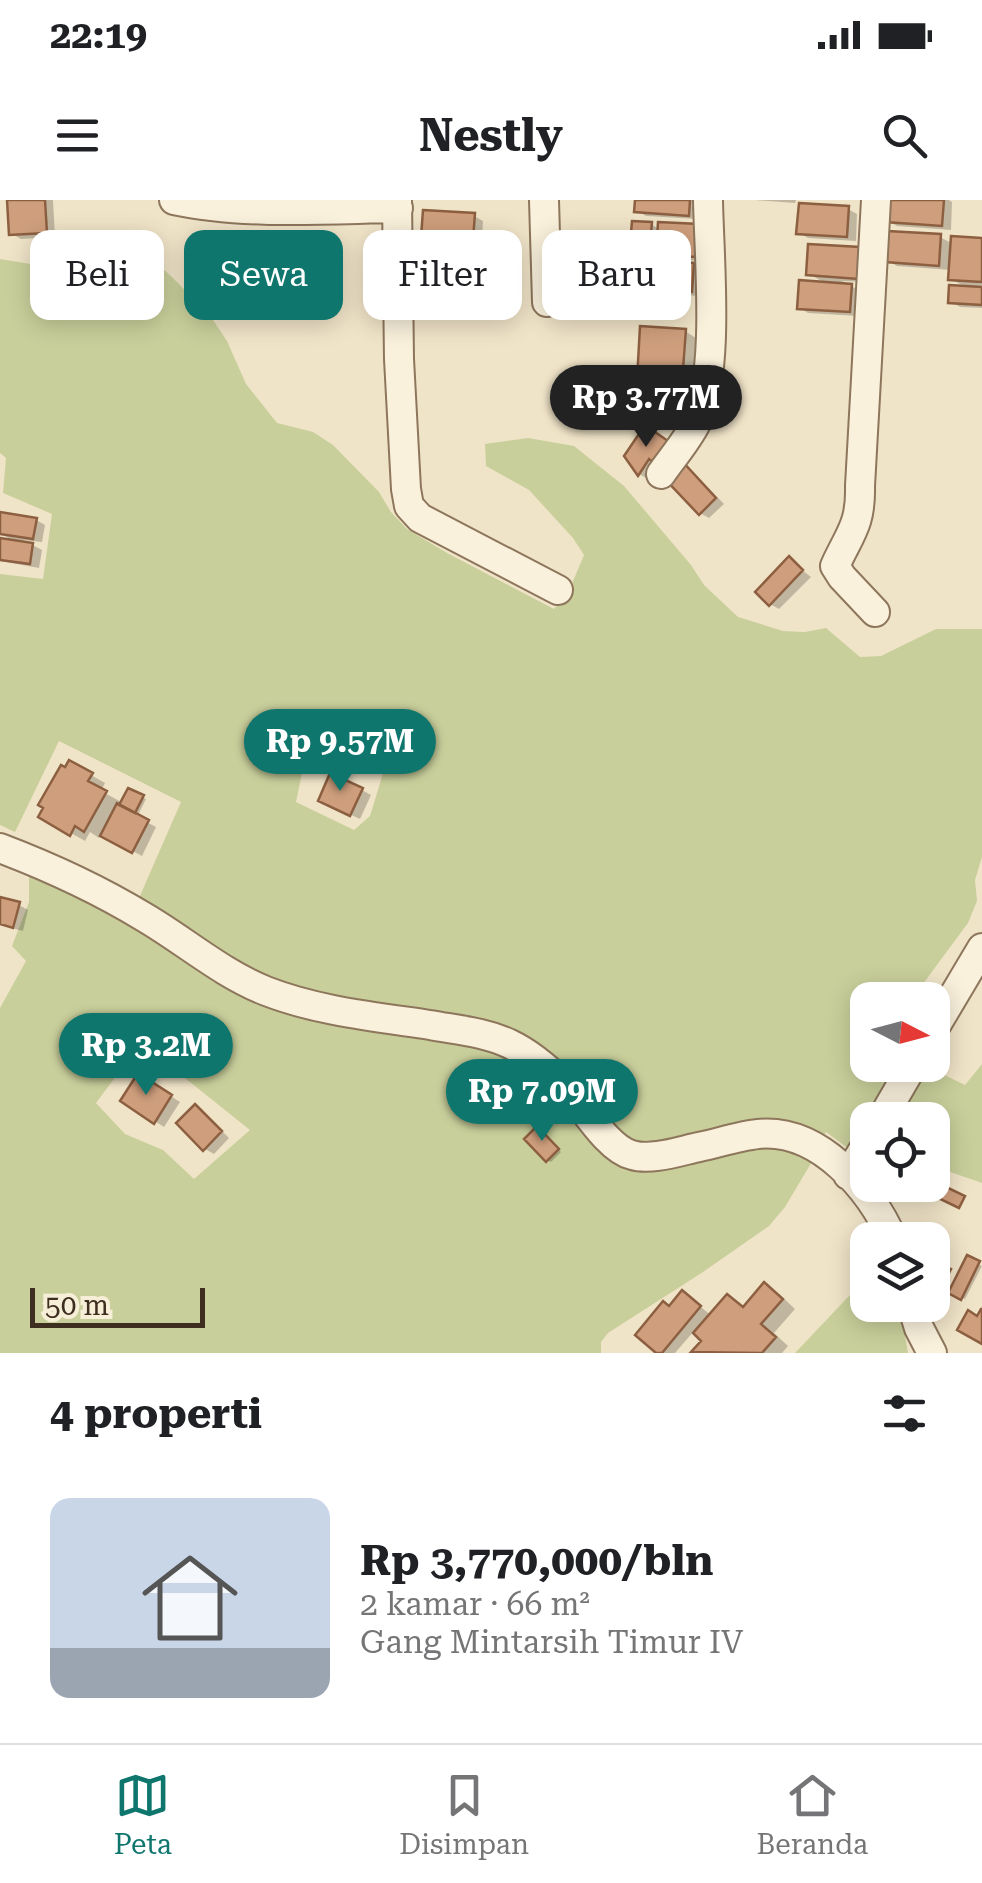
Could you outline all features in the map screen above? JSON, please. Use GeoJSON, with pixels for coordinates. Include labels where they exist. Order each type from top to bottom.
{"type":"FeatureCollection","features":[{"type":"Feature","properties":{"kind":"street"},"geometry":{"type":"LineString","coordinates":[[174,200],[285,209],[398,204],[399,359],[410,506],[420,518],[558,590]]}},
{"type":"Feature","properties":{"kind":"street"},"geometry":{"type":"LineString","coordinates":[[544,200],[545,230]]}},
{"type":"Feature","properties":{"kind":"street"},"geometry":{"type":"LineString","coordinates":[[661,474],[696,424],[706,388],[710,332],[708,200]]}},
{"type":"Feature","properties":{"kind":"street"},"geometry":{"type":"LineString","coordinates":[[874,612],[835,566],[851,539],[860,506],[876,200]]}},
{"type":"Feature","properties":{"kind":"street"},"geometry":{"type":"LineString","coordinates":[[0,848],[89,886],[146,918],[202,957],[290,1000],[484,1034],[507,1042],[530,1054],[564,1086],[612,1143],[627,1154],[648,1156],[760,1134],[806,1142],[848,1175],[872,1200],[884,1222]]}},
{"type":"Feature","properties":{"kind":"street"},"geometry":{"type":"LineString","coordinates":[[950,1002],[982,948]]}},
{"type":"Feature","properties":{"kind":"street"},"geometry":{"type":"LineString","coordinates":[[917,1322],[932,1353]]}},
{"type":"Feature","properties":{"kind":"green space"},"geometry":{"type":"Polygon","coordinates":[[[0,259],[30,264],[30,320],[164,320],[164,270],[184,289],[184,320],[213,320],[246,384],[277,423],[313,432],[333,445],[379,492],[407,529],[554,609],[568,593],[584,555],[529,490],[486,466],[485,444],[528,438],[574,446],[624,486],[704,585],[738,617],[783,631],[826,628],[860,657],[881,656],[936,629],[982,629],[982,857],[975,880],[977,901],[968,923],[924,982],[850,982],[850,1082],[950,1082],[950,1078],[965,1085],[982,1064],[982,1183],[950,1172],[950,1102],[850,1102],[850,1150],[826,1132],[785,1207],[769,1226],[608,1333],[601,1342],[601,1353],[0,1353],[0,1008],[26,961],[12,946],[29,902],[29,873],[52,857],[83,868],[139,898],[181,802],[59,741],[15,832],[0,825],[0,574],[43,579],[52,514],[3,493],[6,458],[0,453],[0,259]],[[327,723],[305,759],[296,802],[354,830],[370,816],[388,757],[347,727],[327,723]],[[134,1052],[96,1103],[125,1134],[163,1150],[194,1179],[250,1130],[156,1055],[134,1052]]]}},
{"type":"Feature","properties":{"kind":"green space"},"geometry":{"type":"Polygon","coordinates":[[[850,1295],[850,1322],[902,1322],[908,1353],[795,1353],[850,1295]]]}},
{"type":"Feature","properties":{"kind":"building"},"geometry":{"type":"Polygon","coordinates":[[[7,200],[45,200],[47,230],[9,235],[7,200]]]}},
{"type":"Feature","properties":{"kind":"building"},"geometry":{"type":"Polygon","coordinates":[[[635,200],[690,200],[689,216],[634,212],[635,200]]]}},
{"type":"Feature","properties":{"kind":"building"},"geometry":{"type":"Polygon","coordinates":[[[887,200],[944,200],[942,226],[885,222],[887,200]]]}},
{"type":"Feature","properties":{"kind":"building"},"geometry":{"type":"Polygon","coordinates":[[[799,203],[849,206],[847,237],[796,234],[799,203]]]}},
{"type":"Feature","properties":{"kind":"building"},"geometry":{"type":"Polygon","coordinates":[[[423,210],[475,213],[474,230],[422,230],[423,210]]]}},
{"type":"Feature","properties":{"kind":"building"},"geometry":{"type":"Polygon","coordinates":[[[632,221],[652,222],[651,230],[631,230],[632,221]]]}},
{"type":"Feature","properties":{"kind":"building"},"geometry":{"type":"Polygon","coordinates":[[[658,222],[699,224],[697,257],[691,257],[691,230],[658,230],[658,222]]]}},
{"type":"Feature","properties":{"kind":"building"},"geometry":{"type":"Polygon","coordinates":[[[887,231],[941,234],[939,266],[885,262],[887,231]]]}},
{"type":"Feature","properties":{"kind":"building"},"geometry":{"type":"Polygon","coordinates":[[[951,236],[982,238],[982,282],[948,280],[951,236]]]}},
{"type":"Feature","properties":{"kind":"building"},"geometry":{"type":"Polygon","coordinates":[[[808,244],[860,247],[858,279],[806,275],[808,244]]]}},
{"type":"Feature","properties":{"kind":"building"},"geometry":{"type":"Polygon","coordinates":[[[799,280],[852,284],[850,312],[797,309],[799,280]]]}},
{"type":"Feature","properties":{"kind":"building"},"geometry":{"type":"Polygon","coordinates":[[[949,285],[982,287],[982,305],[948,303],[949,285]]]}},
{"type":"Feature","properties":{"kind":"building"},"geometry":{"type":"Polygon","coordinates":[[[640,326],[686,329],[682,383],[637,380],[640,326]]]}},
{"type":"Feature","properties":{"kind":"building"},"geometry":{"type":"Polygon","coordinates":[[[645,425],[668,441],[664,447],[669,450],[658,466],[649,459],[638,476],[624,456],[645,425]]]}},
{"type":"Feature","properties":{"kind":"building"},"geometry":{"type":"Polygon","coordinates":[[[682,461],[716,498],[699,515],[664,478],[682,461]]]}},
{"type":"Feature","properties":{"kind":"building"},"geometry":{"type":"Polygon","coordinates":[[[0,512],[37,518],[33,539],[0,534],[0,512]]]}},
{"type":"Feature","properties":{"kind":"building"},"geometry":{"type":"Polygon","coordinates":[[[0,538],[33,543],[30,564],[0,560],[0,538]]]}},
{"type":"Feature","properties":{"kind":"building"},"geometry":{"type":"Polygon","coordinates":[[[789,556],[803,570],[769,606],[755,592],[789,556]]]}},
{"type":"Feature","properties":{"kind":"building"},"geometry":{"type":"Polygon","coordinates":[[[69,760],[93,773],[88,781],[107,791],[84,832],[75,826],[70,836],[38,817],[43,808],[38,805],[61,765],[65,767],[69,760]]]}},
{"type":"Feature","properties":{"kind":"building"},"geometry":{"type":"Polygon","coordinates":[[[330,773],[363,788],[350,816],[318,801],[330,773]]]}},
{"type":"Feature","properties":{"kind":"building"},"geometry":{"type":"Polygon","coordinates":[[[128,788],[144,795],[135,813],[119,805],[128,788]]]}},
{"type":"Feature","properties":{"kind":"building"},"geometry":{"type":"Polygon","coordinates":[[[117,803],[149,820],[132,853],[100,836],[117,803]]]}},
{"type":"Feature","properties":{"kind":"building"},"geometry":{"type":"Polygon","coordinates":[[[0,897],[20,902],[13,928],[0,924],[0,897]]]}},
{"type":"Feature","properties":{"kind":"building"},"geometry":{"type":"Polygon","coordinates":[[[138,1073],[172,1095],[154,1124],[120,1101],[138,1073]]]}},
{"type":"Feature","properties":{"kind":"building"},"geometry":{"type":"Polygon","coordinates":[[[195,1104],[222,1131],[203,1151],[176,1123],[195,1104]]]}},
{"type":"Feature","properties":{"kind":"building"},"geometry":{"type":"Polygon","coordinates":[[[537,1126],[559,1149],[546,1162],[524,1139],[537,1126]]]}},
{"type":"Feature","properties":{"kind":"building"},"geometry":{"type":"Polygon","coordinates":[[[950,1189],[965,1196],[959,1208],[946,1202],[950,1202],[950,1189]]]}},
{"type":"Feature","properties":{"kind":"building"},"geometry":{"type":"Polygon","coordinates":[[[967,1255],[980,1261],[961,1300],[950,1294],[967,1255]]]}},
{"type":"Feature","properties":{"kind":"building"},"geometry":{"type":"Polygon","coordinates":[[[764,1282],[783,1299],[761,1324],[776,1337],[762,1353],[691,1352],[701,1341],[693,1333],[727,1294],[743,1307],[764,1282]]]}},
{"type":"Feature","properties":{"kind":"building"},"geometry":{"type":"Polygon","coordinates":[[[682,1290],[701,1306],[662,1353],[656,1353],[635,1335],[663,1301],[669,1306],[682,1290]]]}},
{"type":"Feature","properties":{"kind":"building"},"geometry":{"type":"Polygon","coordinates":[[[981,1309],[982,1344],[957,1330],[968,1310],[977,1316],[981,1309]]]}}]}
